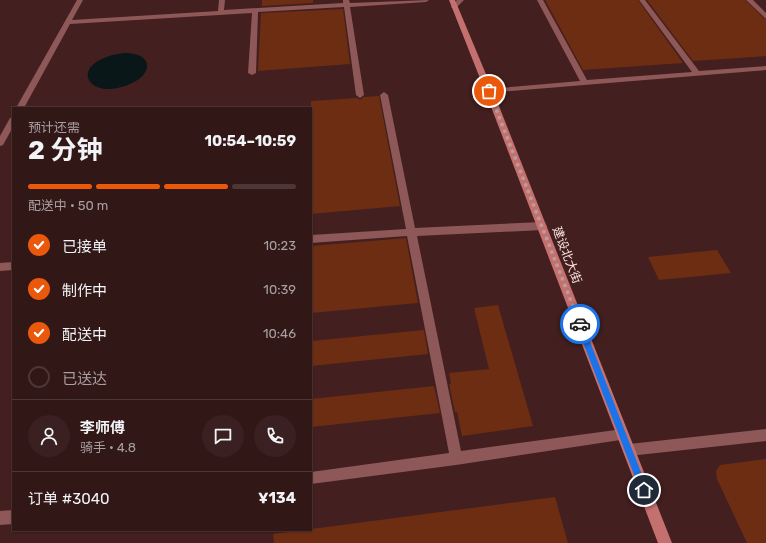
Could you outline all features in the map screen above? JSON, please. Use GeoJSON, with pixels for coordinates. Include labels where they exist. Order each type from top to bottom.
{"type":"FeatureCollection","features":[{"type":"Feature","properties":{"kind":"main road","name":"建设北大街"},"geometry":{"type":"LineString","coordinates":[[456,2],[489,91],[665,543]]}},
{"type":"Feature","properties":{"kind":"street"},"geometry":{"type":"LineString","coordinates":[[21,107],[80,0]]}},
{"type":"Feature","properties":{"kind":"street"},"geometry":{"type":"LineString","coordinates":[[221,13],[222,0]]}},
{"type":"Feature","properties":{"kind":"street"},"geometry":{"type":"LineString","coordinates":[[68,22],[255,11],[347,2],[426,0]]}},
{"type":"Feature","properties":{"kind":"street"},"geometry":{"type":"LineString","coordinates":[[540,0],[585,83]]}},
{"type":"Feature","properties":{"kind":"street"},"geometry":{"type":"LineString","coordinates":[[642,0],[697,73]]}},
{"type":"Feature","properties":{"kind":"street"},"geometry":{"type":"LineString","coordinates":[[749,0],[766,17]]}},
{"type":"Feature","properties":{"kind":"street"},"geometry":{"type":"LineString","coordinates":[[347,2],[360,94]]}},
{"type":"Feature","properties":{"kind":"street"},"geometry":{"type":"LineString","coordinates":[[252,73],[255,11]]}},
{"type":"Feature","properties":{"kind":"street"},"geometry":{"type":"LineString","coordinates":[[489,91],[766,68]]}},
{"type":"Feature","properties":{"kind":"street"},"geometry":{"type":"LineString","coordinates":[[384,95],[456,459]]}},
{"type":"Feature","properties":{"kind":"street"},"geometry":{"type":"LineString","coordinates":[[0,143],[12,122]]}},
{"type":"Feature","properties":{"kind":"street"},"geometry":{"type":"LineString","coordinates":[[312,239],[411,232],[542,226]]}},
{"type":"Feature","properties":{"kind":"street"},"geometry":{"type":"LineString","coordinates":[[0,267],[12,266]]}},
{"type":"Feature","properties":{"kind":"street"},"geometry":{"type":"LineString","coordinates":[[312,478],[623,435]]}},
{"type":"Feature","properties":{"kind":"street"},"geometry":{"type":"LineString","coordinates":[[629,450],[766,435]]}},
{"type":"Feature","properties":{"kind":"street"},"geometry":{"type":"LineString","coordinates":[[0,518],[12,517]]}},
{"type":"Feature","properties":{"kind":"shaded area"},"geometry":{"type":"Polygon","coordinates":[[[124,53],[135,54],[142,57],[147,63],[144,74],[138,79],[118,88],[104,89],[95,85],[89,80],[88,72],[93,64],[105,58],[124,53]]]}},
{"type":"Feature","properties":{"kind":"building"},"geometry":{"type":"Polygon","coordinates":[[[262,0],[313,0],[313,3],[262,6],[262,0]]]}},
{"type":"Feature","properties":{"kind":"building"},"geometry":{"type":"Polygon","coordinates":[[[545,0],[638,0],[683,63],[583,70],[545,0]]]}},
{"type":"Feature","properties":{"kind":"building"},"geometry":{"type":"Polygon","coordinates":[[[647,0],[745,0],[766,20],[766,56],[693,61],[647,0]]]}},
{"type":"Feature","properties":{"kind":"building"},"geometry":{"type":"Polygon","coordinates":[[[343,9],[350,64],[258,71],[261,13],[343,9]]]}},
{"type":"Feature","properties":{"kind":"building"},"geometry":{"type":"Polygon","coordinates":[[[379,96],[400,206],[312,214],[311,101],[357,98],[360,100],[364,97],[379,96]]]}},
{"type":"Feature","properties":{"kind":"building"},"geometry":{"type":"Polygon","coordinates":[[[406,238],[418,303],[312,313],[312,246],[406,238]]]}},
{"type":"Feature","properties":{"kind":"building"},"geometry":{"type":"Polygon","coordinates":[[[717,250],[731,273],[659,280],[648,257],[717,250]]]}},
{"type":"Feature","properties":{"kind":"building"},"geometry":{"type":"Polygon","coordinates":[[[498,305],[533,426],[462,436],[449,384],[451,384],[449,373],[489,369],[474,308],[498,305]]]}},
{"type":"Feature","properties":{"kind":"building"},"geometry":{"type":"Polygon","coordinates":[[[424,330],[428,354],[312,366],[312,341],[424,330]]]}},
{"type":"Feature","properties":{"kind":"building"},"geometry":{"type":"Polygon","coordinates":[[[434,386],[440,413],[312,427],[312,399],[434,386]]]}},
{"type":"Feature","properties":{"kind":"building"},"geometry":{"type":"Polygon","coordinates":[[[766,459],[766,543],[747,543],[717,479],[716,471],[720,465],[766,459]]]}},
{"type":"Feature","properties":{"kind":"building"},"geometry":{"type":"Polygon","coordinates":[[[555,497],[568,543],[274,543],[273,534],[296,531],[312,531],[312,529],[555,497]]]}},
{"type":"Feature","properties":{"kind":"way so far"},"geometry":{"type":"LineString","coordinates":[[489,91],[580,324]]}},
{"type":"Feature","properties":{"kind":"route"},"geometry":{"type":"LineString","coordinates":[[580,324],[644,490]]}}]}
